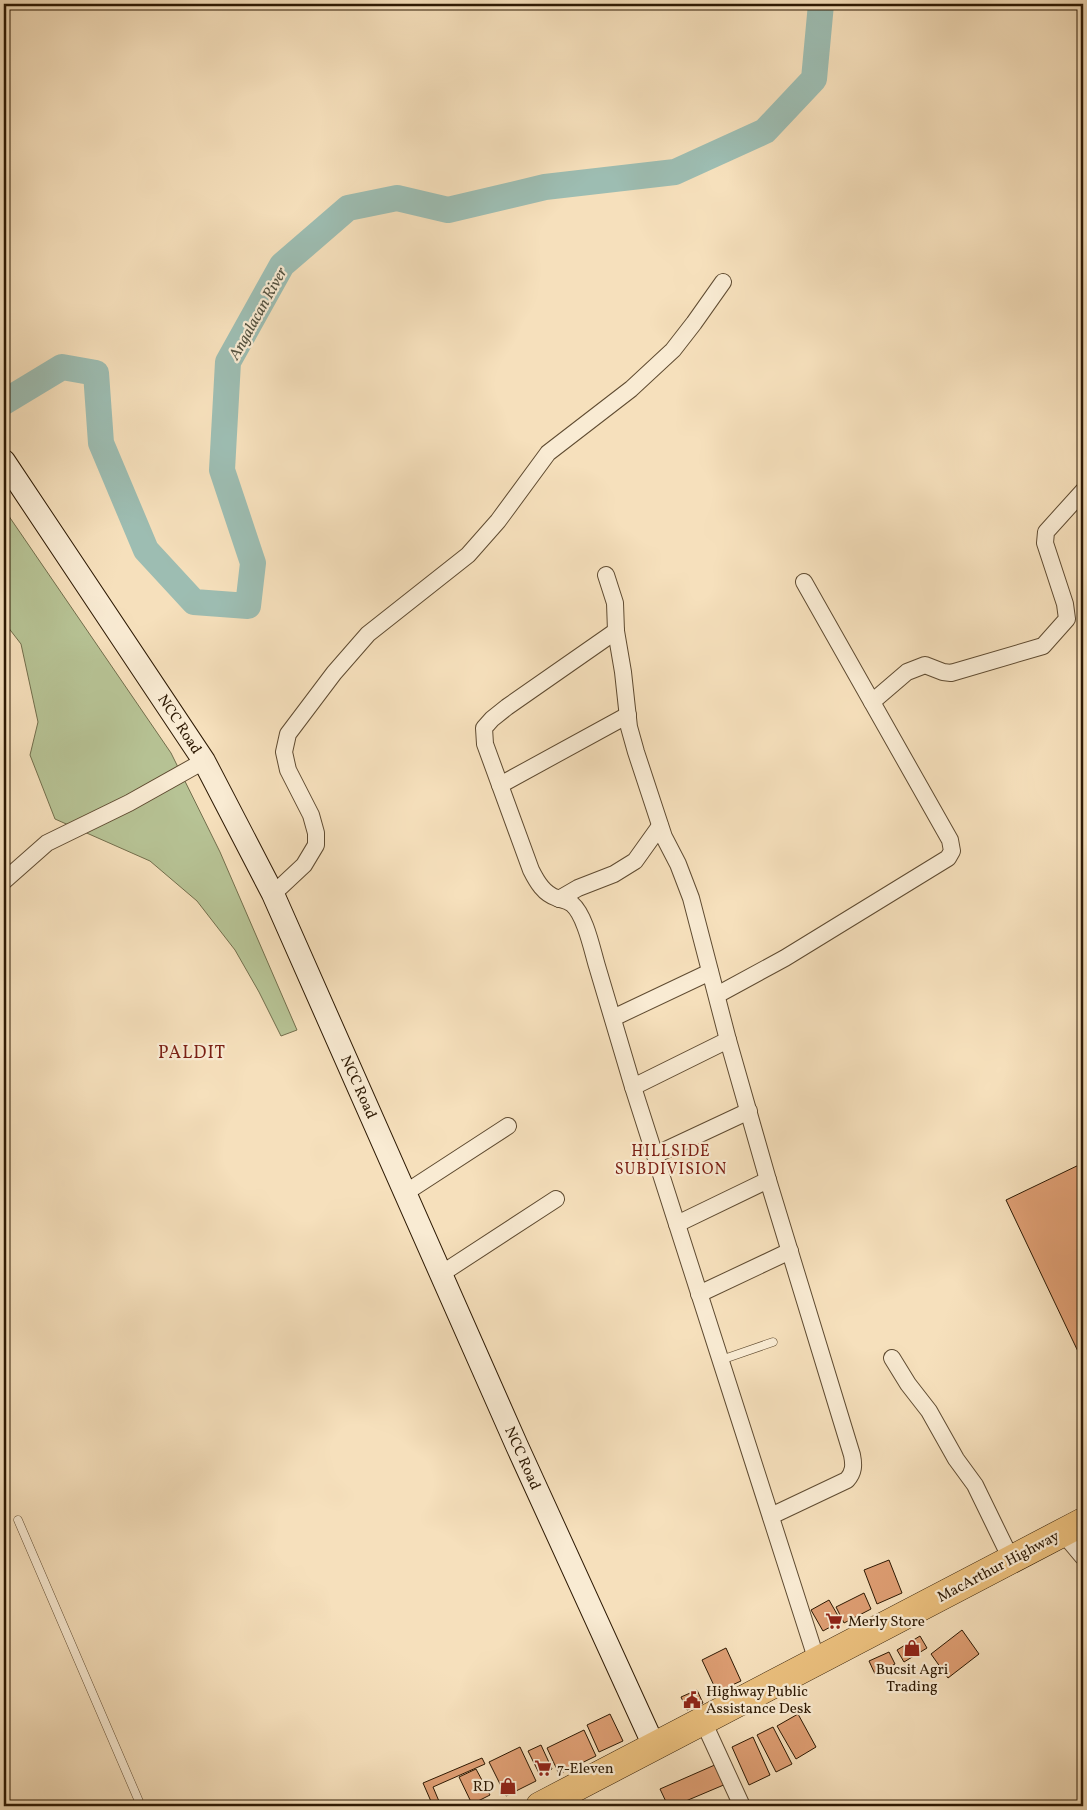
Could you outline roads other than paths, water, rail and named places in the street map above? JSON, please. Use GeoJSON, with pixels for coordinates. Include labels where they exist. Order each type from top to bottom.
{"type":"FeatureCollection","features":[{"type":"Feature","properties":{"kind":"highway","name":"MacArthur Highway"},"geometry":{"type":"LineString","coordinates":[[540,1806],[566,1800],[654,1746],[1073,1527]]}},
{"type":"Feature","properties":{"kind":"street"},"geometry":{"type":"LineString","coordinates":[[273,894],[304,865],[316,845],[316,833],[311,815],[288,770],[284,752],[288,734],[334,673],[368,634],[468,555],[498,521],[548,453],[631,389],[672,350],[723,282]]}},
{"type":"Feature","properties":{"kind":"street","name":"NCC Road"},"geometry":{"type":"LineString","coordinates":[[4,461],[204,761],[273,894],[441,1274],[654,1746]]}},
{"type":"Feature","properties":{"kind":"street"},"geometry":{"type":"LineString","coordinates":[[872,702],[907,672],[925,665],[950,674],[1043,646],[1067,619],[1065,604],[1045,543],[1046,532],[1083,491]]}},
{"type":"Feature","properties":{"kind":"street"},"geometry":{"type":"LineString","coordinates":[[606,575],[615,603],[616,631],[629,728],[660,826],[678,864],[691,898],[728,1040],[768,1180],[854,1466],[852,1474],[842,1484],[771,1516]]}},
{"type":"Feature","properties":{"kind":"street"},"geometry":{"type":"LineString","coordinates":[[716,995],[794,953],[948,858],[952,851],[950,840],[804,582]]}},
{"type":"Feature","properties":{"kind":"street"},"geometry":{"type":"LineString","coordinates":[[616,631],[507,706],[484,728],[485,744],[530,870],[538,884],[550,895],[572,904],[578,912],[598,966],[633,1087],[817,1661]]}},
{"type":"Feature","properties":{"kind":"street"},"geometry":{"type":"LineString","coordinates":[[500,785],[628,715]]}},
{"type":"Feature","properties":{"kind":"street"},"geometry":{"type":"LineString","coordinates":[[4,881],[47,843],[129,803],[204,761]]}},
{"type":"Feature","properties":{"kind":"street"},"geometry":{"type":"LineString","coordinates":[[559,899],[578,888],[614,874],[634,861],[660,826]]}},
{"type":"Feature","properties":{"kind":"street"},"geometry":{"type":"LineString","coordinates":[[613,1018],[710,972]]}},
{"type":"Feature","properties":{"kind":"street"},"geometry":{"type":"LineString","coordinates":[[633,1087],[728,1040]]}},
{"type":"Feature","properties":{"kind":"street"},"geometry":{"type":"LineString","coordinates":[[655,1155],[749,1111]]}},
{"type":"Feature","properties":{"kind":"street"},"geometry":{"type":"LineString","coordinates":[[405,1193],[508,1126]]}},
{"type":"Feature","properties":{"kind":"street"},"geometry":{"type":"LineString","coordinates":[[677,1224],[768,1180]]}},
{"type":"Feature","properties":{"kind":"street"},"geometry":{"type":"LineString","coordinates":[[441,1274],[556,1199]]}},
{"type":"Feature","properties":{"kind":"street"},"geometry":{"type":"LineString","coordinates":[[699,1294],[790,1251]]}},
{"type":"Feature","properties":{"kind":"street"},"geometry":{"type":"LineString","coordinates":[[892,1358],[908,1384],[929,1411],[956,1459],[975,1485],[1011,1559]]}},
{"type":"Feature","properties":{"kind":"street"},"geometry":{"type":"LineString","coordinates":[[1073,1527],[1083,1557]]}},
{"type":"Feature","properties":{"kind":"street"},"geometry":{"type":"LineString","coordinates":[[703,1721],[742,1806]]}},
{"type":"Feature","properties":{"kind":"lane"},"geometry":{"type":"LineString","coordinates":[[720,1360],[773,1342]]}},
{"type":"Feature","properties":{"kind":"lane"},"geometry":{"type":"LineString","coordinates":[[18,1520],[141,1806]]}},
{"type":"Feature","properties":{"kind":"waterway","name":"Angalacan River"},"geometry":{"type":"LineString","coordinates":[[4,402],[62,367],[96,373],[101,443],[146,550],[194,602],[248,606],[253,563],[222,470],[228,362],[282,265],[348,208],[397,198],[448,210],[545,187],[675,172],[765,131],[814,79],[821,4]]}},
{"type":"Feature","properties":{"kind":"place","name":"Merly Store"},"geometry":{"type":"Point","coordinates":[834,1621]}},
{"type":"Feature","properties":{"kind":"place","name":"Bucsit Agri Trading"},"geometry":{"type":"Point","coordinates":[912,1648]}},
{"type":"Feature","properties":{"kind":"place","name":"Highway Public Assistance Desk"},"geometry":{"type":"Point","coordinates":[692,1700]}},
{"type":"Feature","properties":{"kind":"place","name":"7-Eleven"},"geometry":{"type":"Point","coordinates":[543,1768]}},
{"type":"Feature","properties":{"kind":"place","name":"RD"},"geometry":{"type":"Point","coordinates":[508,1786]}},
{"type":"Feature","properties":{"kind":"district","name":"PALDIT"},"geometry":{"type":"Point","coordinates":[192,1052]}},
{"type":"Feature","properties":{"kind":"district","name":"HILLSIDE SUBDIVISION"},"geometry":{"type":"Point","coordinates":[671,1159]}}]}
